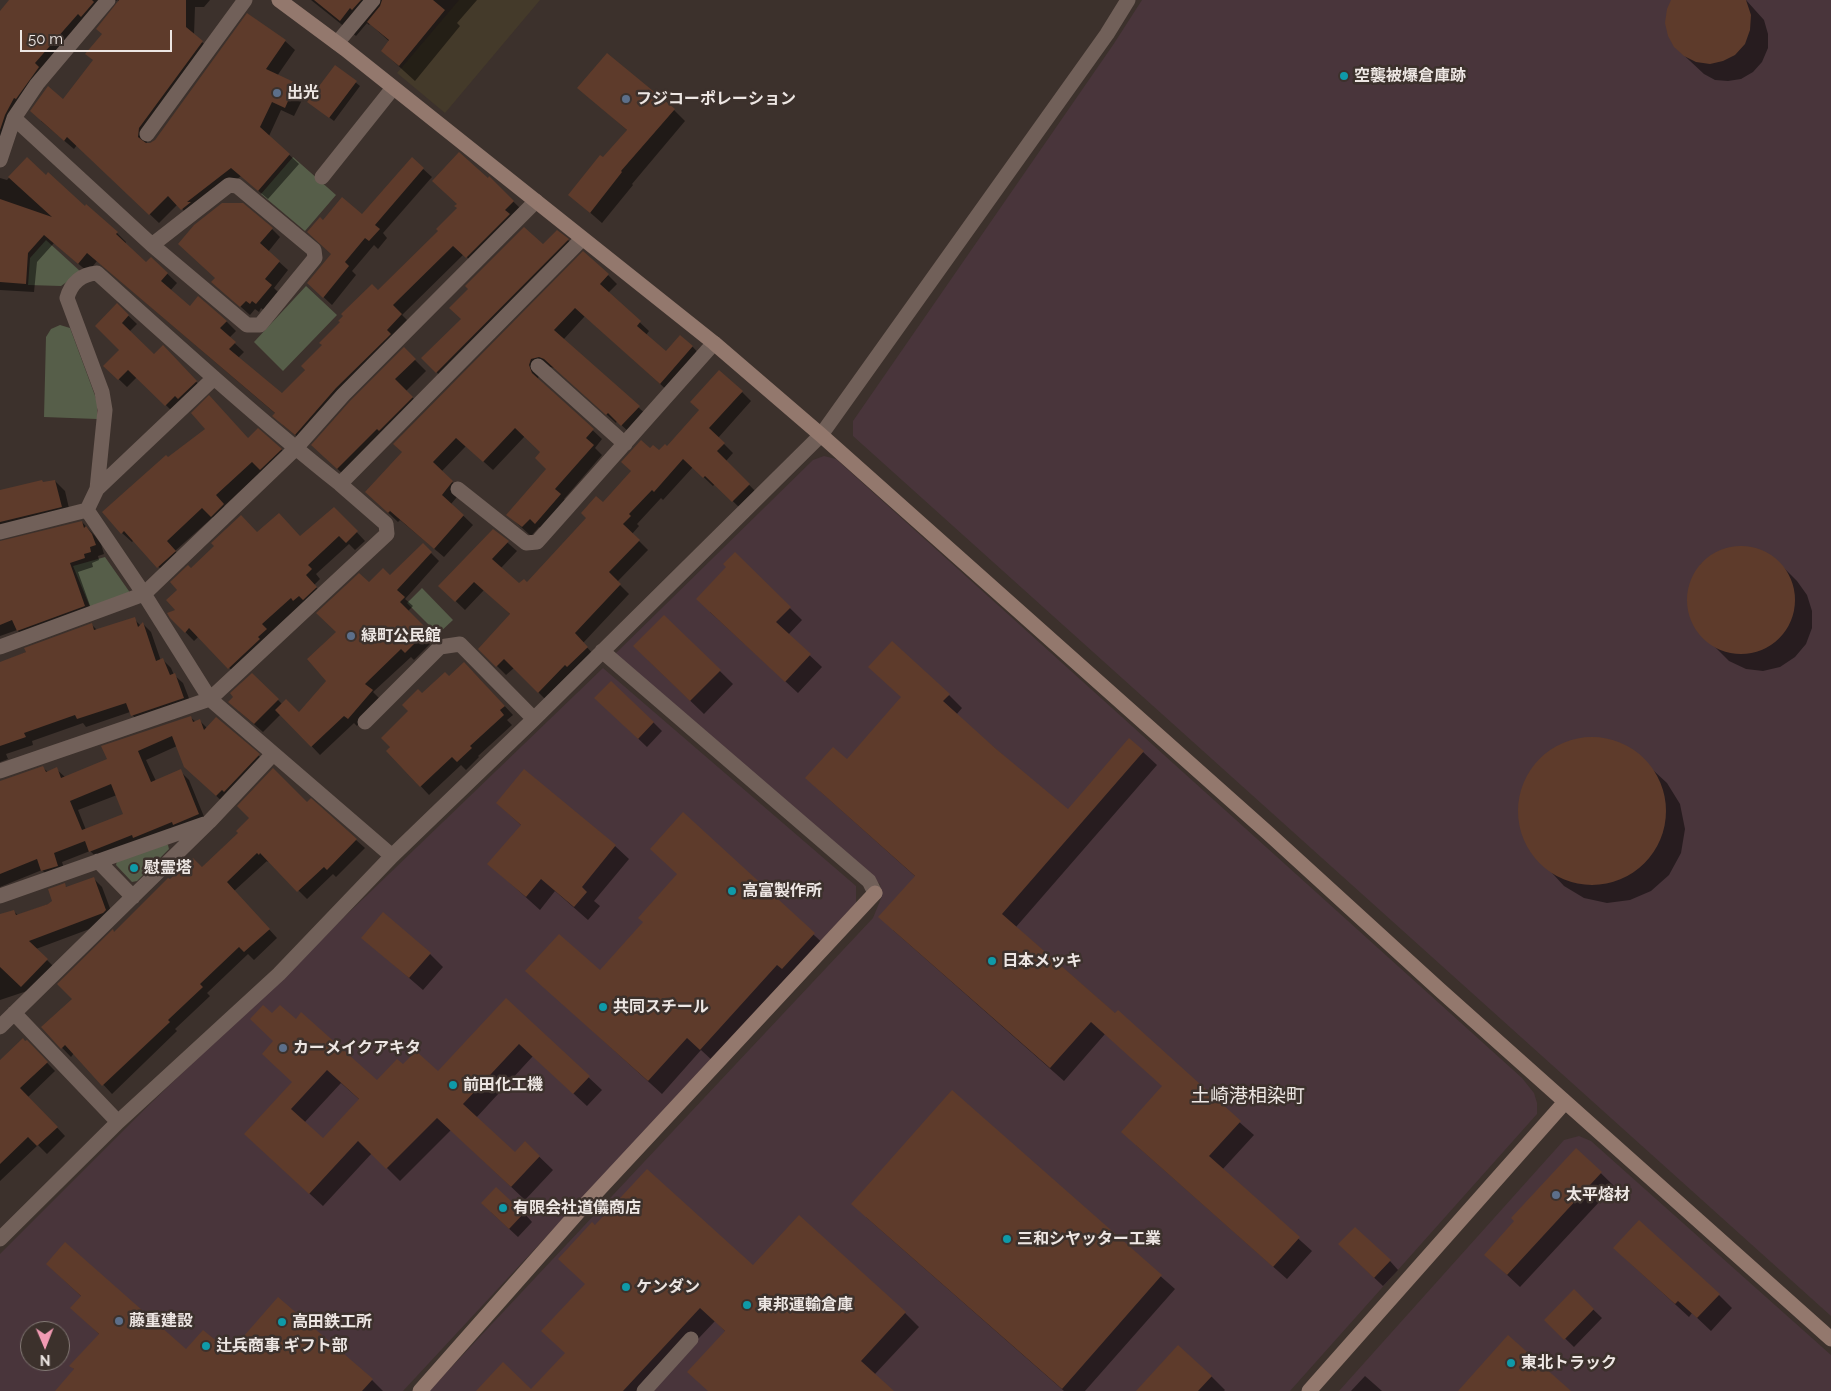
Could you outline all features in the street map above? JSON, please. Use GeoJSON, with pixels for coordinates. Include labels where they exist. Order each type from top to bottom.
{"type":"FeatureCollection","features":[{"type":"Feature","properties":{"kind":"street"},"geometry":{"type":"LineString","coordinates":[[0,160],[14,118],[38,84],[108,0]]}},
{"type":"Feature","properties":{"kind":"street"},"geometry":{"type":"LineString","coordinates":[[147,134],[245,0]]}},
{"type":"Feature","properties":{"kind":"street"},"geometry":{"type":"LineString","coordinates":[[279,0],[337,43],[714,343],[821,435],[1254,819],[1565,1102],[1831,1339]]}},
{"type":"Feature","properties":{"kind":"street"},"geometry":{"type":"LineString","coordinates":[[337,43],[373,0]]}},
{"type":"Feature","properties":{"kind":"street"},"geometry":{"type":"LineString","coordinates":[[0,1238],[118,1122],[278,974],[392,856],[534,719],[821,435],[1107,34],[1128,0]]}},
{"type":"Feature","properties":{"kind":"street"},"geometry":{"type":"LineString","coordinates":[[322,177],[393,88]]}},
{"type":"Feature","properties":{"kind":"street"},"geometry":{"type":"LineString","coordinates":[[14,118],[152,245],[247,325],[260,325],[315,258],[314,250],[307,244],[237,186],[229,185],[152,245]]}},
{"type":"Feature","properties":{"kind":"street"},"geometry":{"type":"LineString","coordinates":[[0,647],[144,594],[295,449],[343,396],[536,201]]}},
{"type":"Feature","properties":{"kind":"street"},"geometry":{"type":"LineString","coordinates":[[340,484],[582,239]]}},
{"type":"Feature","properties":{"kind":"street"},"geometry":{"type":"LineString","coordinates":[[0,771],[210,699],[387,534],[386,524],[340,484],[295,449],[97,273],[85,274],[69,289],[67,298],[102,392],[105,410],[97,489],[87,510]]}},
{"type":"Feature","properties":{"kind":"street"},"geometry":{"type":"LineString","coordinates":[[458,490],[526,543],[537,542],[714,343]]}},
{"type":"Feature","properties":{"kind":"street"},"geometry":{"type":"LineString","coordinates":[[538,366],[625,444]]}},
{"type":"Feature","properties":{"kind":"street"},"geometry":{"type":"LineString","coordinates":[[97,489],[214,378]]}},
{"type":"Feature","properties":{"kind":"street"},"geometry":{"type":"LineString","coordinates":[[87,510],[144,594],[210,699],[392,856]]}},
{"type":"Feature","properties":{"kind":"street"},"geometry":{"type":"LineString","coordinates":[[0,532],[87,510]]}},
{"type":"Feature","properties":{"kind":"street"},"geometry":{"type":"LineString","coordinates":[[365,722],[440,647],[460,644],[534,719]]}},
{"type":"Feature","properties":{"kind":"street"},"geometry":{"type":"LineString","coordinates":[[420,1391],[580,1210],[875,892],[869,881],[602,651]]}},
{"type":"Feature","properties":{"kind":"street"},"geometry":{"type":"LineString","coordinates":[[0,1027],[7,1015],[133,897],[209,822],[273,754]]}},
{"type":"Feature","properties":{"kind":"street"},"geometry":{"type":"LineString","coordinates":[[0,896],[209,822]]}},
{"type":"Feature","properties":{"kind":"street"},"geometry":{"type":"LineString","coordinates":[[98,861],[133,897]]}},
{"type":"Feature","properties":{"kind":"street"},"geometry":{"type":"LineString","coordinates":[[7,1015],[118,1122]]}},
{"type":"Feature","properties":{"kind":"street"},"geometry":{"type":"LineString","coordinates":[[1309,1391],[1565,1102]]}},
{"type":"Feature","properties":{"kind":"street"},"geometry":{"type":"LineString","coordinates":[[644,1391],[691,1339]]}},
{"type":"Feature","properties":{"kind":"shaded area"},"geometry":{"type":"Polygon","coordinates":[[[459,0],[540,0],[445,113],[397,73],[459,0]]]}},
{"type":"Feature","properties":{"kind":"shaded area"},"geometry":{"type":"Polygon","coordinates":[[[1142,0],[1831,0],[1831,1316],[853,436],[853,421],[1113,45],[1142,0]]]}},
{"type":"Feature","properties":{"kind":"shaded area"},"geometry":{"type":"Polygon","coordinates":[[[824,456],[836,459],[1522,1078],[1534,1093],[1537,1103],[1537,1114],[1290,1391],[429,1391],[873,918],[882,896],[880,884],[615,654],[813,460],[824,456]]]}},
{"type":"Feature","properties":{"kind":"shaded area"},"geometry":{"type":"Polygon","coordinates":[[[603,668],[856,886],[856,903],[403,1391],[0,1391],[0,1254],[150,1104],[603,668]]]}},
{"type":"Feature","properties":{"kind":"shaded area"},"geometry":{"type":"Polygon","coordinates":[[[1579,1136],[1591,1141],[1831,1355],[1831,1391],[1339,1391],[1564,1140],[1579,1136]]]}},
{"type":"Feature","properties":{"kind":"green space"},"geometry":{"type":"Polygon","coordinates":[[[293,157],[336,195],[305,231],[261,194],[293,157]]]}},
{"type":"Feature","properties":{"kind":"green space"},"geometry":{"type":"Polygon","coordinates":[[[46,240],[81,272],[61,286],[28,285],[30,258],[46,240]]]}},
{"type":"Feature","properties":{"kind":"green space"},"geometry":{"type":"Polygon","coordinates":[[[306,286],[337,315],[283,371],[254,342],[306,286]]]}},
{"type":"Feature","properties":{"kind":"green space"},"geometry":{"type":"Polygon","coordinates":[[[60,325],[70,328],[97,401],[97,419],[44,417],[46,337],[51,329],[60,325]]]}},
{"type":"Feature","properties":{"kind":"green space"},"geometry":{"type":"Polygon","coordinates":[[[105,557],[131,594],[90,607],[73,566],[105,557]]]}},
{"type":"Feature","properties":{"kind":"green space"},"geometry":{"type":"Polygon","coordinates":[[[422,588],[453,620],[438,634],[407,603],[422,588]]]}},
{"type":"Feature","properties":{"kind":"green space"},"geometry":{"type":"Polygon","coordinates":[[[162,843],[168,845],[169,849],[137,881],[132,882],[116,865],[117,861],[162,843]]]}},
{"type":"Feature","properties":{"kind":"building"},"geometry":{"type":"Polygon","coordinates":[[[9,0],[92,0],[94,2],[81,17],[78,14],[35,63],[39,67],[16,99],[14,98],[0,130],[0,11],[9,0]]]}},
{"type":"Feature","properties":{"kind":"building"},"geometry":{"type":"Polygon","coordinates":[[[119,0],[186,0],[186,27],[203,41],[139,128],[138,137],[146,143],[155,140],[247,13],[286,40],[266,69],[296,83],[285,108],[272,102],[260,127],[290,154],[258,191],[231,168],[187,202],[191,202],[181,210],[168,196],[149,215],[67,137],[64,141],[30,111],[48,86],[63,99],[93,60],[85,54],[102,34],[96,29],[119,0]]]}},
{"type":"Feature","properties":{"kind":"building"},"geometry":{"type":"Polygon","coordinates":[[[314,0],[361,0],[352,10],[350,8],[340,21],[314,0]]]}},
{"type":"Feature","properties":{"kind":"building"},"geometry":{"type":"Polygon","coordinates":[[[382,0],[433,0],[445,10],[399,66],[381,51],[389,40],[367,22],[380,6],[382,0]]]}},
{"type":"Feature","properties":{"kind":"building"},"geometry":{"type":"Polygon","coordinates":[[[1671,0],[1746,0],[1751,15],[1750,30],[1745,44],[1735,55],[1723,61],[1710,64],[1696,62],[1684,56],[1674,47],[1668,36],[1665,23],[1667,9],[1671,0]]]}},
{"type":"Feature","properties":{"kind":"building","name":"フジコーポレーション"},"geometry":{"type":"Polygon","coordinates":[[[607,53],[675,109],[621,171],[590,213],[568,195],[600,155],[603,157],[627,130],[577,88],[607,53]]]}},
{"type":"Feature","properties":{"kind":"building"},"geometry":{"type":"Polygon","coordinates":[[[335,65],[357,81],[329,118],[307,102],[335,65]]]}},
{"type":"Feature","properties":{"kind":"building"},"geometry":{"type":"Polygon","coordinates":[[[459,152],[488,178],[489,176],[514,201],[505,210],[510,214],[466,258],[453,246],[393,305],[402,314],[387,330],[391,334],[336,388],[295,435],[272,416],[275,413],[87,253],[78,264],[44,235],[28,253],[26,284],[0,282],[0,199],[52,217],[8,177],[27,157],[46,175],[48,172],[85,206],[86,204],[118,232],[116,234],[146,262],[151,257],[168,273],[161,281],[190,306],[198,296],[227,321],[220,328],[236,342],[229,349],[282,393],[305,370],[301,366],[322,345],[319,343],[340,322],[338,321],[343,316],[341,314],[372,284],[378,290],[438,231],[436,229],[457,208],[454,206],[457,204],[432,181],[459,152]]]}},
{"type":"Feature","properties":{"kind":"building"},"geometry":{"type":"Polygon","coordinates":[[[412,157],[424,168],[375,225],[380,229],[369,241],[365,238],[345,262],[349,266],[323,298],[307,283],[331,254],[307,232],[320,217],[323,220],[342,197],[362,214],[412,157]]]}},
{"type":"Feature","properties":{"kind":"building"},"geometry":{"type":"Polygon","coordinates":[[[222,203],[243,203],[273,228],[260,243],[280,261],[265,279],[272,285],[256,304],[252,301],[250,304],[246,301],[240,307],[211,282],[215,278],[178,244],[194,225],[222,203]]]}},
{"type":"Feature","properties":{"kind":"building"},"geometry":{"type":"Polygon","coordinates":[[[524,227],[543,244],[557,230],[569,239],[436,373],[421,358],[461,319],[449,308],[468,289],[465,286],[524,227]]]}},
{"type":"Feature","properties":{"kind":"building"},"geometry":{"type":"Polygon","coordinates":[[[583,251],[609,274],[600,284],[641,321],[637,326],[666,351],[680,335],[693,346],[660,384],[575,308],[554,330],[640,406],[621,426],[608,413],[606,415],[544,359],[539,357],[531,359],[529,365],[532,373],[594,429],[586,438],[594,445],[555,489],[561,494],[535,524],[530,519],[522,527],[506,515],[546,469],[535,458],[540,452],[515,428],[483,462],[456,438],[433,462],[453,481],[442,495],[464,515],[434,549],[390,511],[388,513],[365,492],[402,452],[393,444],[583,251]]]}},
{"type":"Feature","properties":{"kind":"building"},"geometry":{"type":"Polygon","coordinates":[[[117,303],[129,315],[122,323],[154,354],[163,345],[197,381],[178,399],[175,396],[165,406],[128,370],[118,380],[103,366],[119,350],[95,326],[117,303]]]}},
{"type":"Feature","properties":{"kind":"building"},"geometry":{"type":"Polygon","coordinates":[[[404,347],[416,359],[395,379],[413,397],[379,431],[377,429],[337,469],[311,445],[350,401],[404,347]]]}},
{"type":"Feature","properties":{"kind":"building"},"geometry":{"type":"Polygon","coordinates":[[[719,370],[743,391],[709,428],[725,443],[717,451],[750,484],[732,502],[705,476],[703,478],[683,459],[654,492],[652,490],[629,514],[631,516],[623,524],[640,540],[609,572],[621,584],[575,633],[588,647],[567,667],[565,665],[538,693],[504,659],[496,667],[478,649],[510,614],[474,582],[455,602],[438,586],[493,529],[509,541],[492,559],[519,583],[524,579],[527,582],[586,518],[581,513],[596,496],[603,502],[631,471],[621,462],[641,440],[650,448],[653,445],[659,450],[665,444],[667,446],[699,410],[690,402],[719,370]]]}},
{"type":"Feature","properties":{"kind":"building"},"geometry":{"type":"Polygon","coordinates":[[[209,395],[248,438],[258,428],[282,449],[260,470],[252,462],[216,495],[224,504],[211,517],[202,508],[167,541],[176,551],[157,568],[124,531],[121,534],[102,512],[166,455],[168,457],[205,429],[191,413],[209,395]]]}},
{"type":"Feature","properties":{"kind":"building"},"geometry":{"type":"Polygon","coordinates":[[[42,480],[43,482],[55,480],[62,507],[0,522],[0,490],[42,480]]]}},
{"type":"Feature","properties":{"kind":"building"},"geometry":{"type":"Polygon","coordinates":[[[334,507],[358,531],[346,543],[339,536],[308,565],[312,569],[306,575],[317,587],[303,600],[299,596],[293,601],[291,598],[262,624],[267,629],[258,637],[260,639],[228,669],[189,628],[185,633],[170,618],[167,613],[175,610],[166,600],[177,590],[170,582],[188,565],[191,568],[214,546],[211,543],[241,515],[257,532],[279,513],[300,536],[334,507]]]}},
{"type":"Feature","properties":{"kind":"building"},"geometry":{"type":"Polygon","coordinates":[[[82,521],[84,528],[86,526],[92,534],[96,545],[90,547],[91,552],[84,554],[85,558],[70,563],[85,606],[17,631],[12,620],[0,625],[0,541],[82,521]]]}},
{"type":"Feature","properties":{"kind":"building"},"geometry":{"type":"Polygon","coordinates":[[[423,543],[432,552],[397,590],[405,597],[400,602],[428,630],[405,653],[401,649],[365,684],[373,690],[348,719],[344,716],[311,747],[275,710],[286,699],[299,712],[326,681],[307,659],[336,632],[316,613],[359,573],[369,582],[383,568],[390,575],[423,543]]]}},
{"type":"Feature","properties":{"kind":"building"},"geometry":{"type":"Polygon","coordinates":[[[1741,546],[1762,550],[1779,562],[1791,579],[1795,600],[1791,621],[1779,638],[1762,650],[1741,654],[1720,650],[1703,638],[1691,621],[1687,600],[1691,579],[1703,562],[1720,550],[1741,546]]]}},
{"type":"Feature","properties":{"kind":"building"},"geometry":{"type":"Polygon","coordinates":[[[735,552],[791,607],[776,622],[811,654],[785,682],[696,599],[726,567],[723,564],[735,552]]]}},
{"type":"Feature","properties":{"kind":"building"},"geometry":{"type":"Polygon","coordinates":[[[664,615],[721,670],[690,701],[633,646],[664,615]]]}},
{"type":"Feature","properties":{"kind":"building"},"geometry":{"type":"Polygon","coordinates":[[[135,617],[138,627],[143,622],[156,661],[163,658],[170,675],[175,673],[184,698],[131,716],[126,703],[77,719],[75,715],[24,733],[26,737],[0,746],[0,662],[26,652],[24,648],[92,623],[94,630],[135,617]]]}},
{"type":"Feature","properties":{"kind":"building"},"geometry":{"type":"Polygon","coordinates":[[[892,641],[950,694],[943,701],[995,748],[1068,809],[1129,738],[1144,751],[1002,914],[1115,1013],[1118,1010],[1241,1121],[1209,1156],[1300,1237],[1273,1267],[1121,1132],[1162,1086],[1091,1022],[1050,1068],[878,917],[915,876],[805,778],[833,747],[847,759],[901,697],[868,667],[892,641]]]}},
{"type":"Feature","properties":{"kind":"building"},"geometry":{"type":"Polygon","coordinates":[[[464,662],[505,706],[500,710],[504,715],[470,746],[472,748],[457,762],[452,757],[420,787],[386,751],[390,747],[381,738],[408,711],[402,705],[418,689],[422,693],[445,672],[449,676],[464,662]]]}},
{"type":"Feature","properties":{"kind":"building"},"geometry":{"type":"Polygon","coordinates":[[[252,673],[279,699],[254,724],[228,702],[233,697],[230,693],[252,673]]]}},
{"type":"Feature","properties":{"kind":"building"},"geometry":{"type":"Polygon","coordinates":[[[611,681],[654,722],[638,739],[594,698],[611,681]]]}},
{"type":"Feature","properties":{"kind":"building"},"geometry":{"type":"Polygon","coordinates":[[[191,716],[193,722],[200,719],[204,730],[216,717],[260,754],[224,792],[222,790],[216,796],[184,767],[172,736],[138,751],[151,782],[181,769],[199,814],[173,825],[172,822],[133,838],[132,835],[89,852],[85,841],[54,853],[58,866],[41,871],[37,859],[0,874],[0,781],[43,766],[46,772],[57,767],[61,778],[107,759],[101,746],[191,716]],[[111,784],[70,801],[82,830],[123,814],[111,784]]]}},
{"type":"Feature","properties":{"kind":"building"},"geometry":{"type":"Polygon","coordinates":[[[1592,737],[1620,743],[1644,759],[1660,783],[1666,811],[1660,839],[1644,863],[1620,879],[1592,885],[1564,879],[1540,863],[1524,839],[1518,811],[1524,783],[1540,759],[1564,743],[1592,737]]]}},
{"type":"Feature","properties":{"kind":"building"},"geometry":{"type":"Polygon","coordinates":[[[273,768],[307,802],[311,798],[357,839],[327,870],[324,867],[297,892],[260,853],[259,855],[257,853],[227,882],[270,929],[244,952],[239,947],[200,984],[203,987],[168,1020],[170,1022],[102,1086],[65,1045],[61,1049],[41,1027],[72,999],[57,984],[113,929],[114,932],[168,878],[170,879],[193,858],[202,867],[238,833],[236,831],[249,818],[237,806],[273,768]]]}},
{"type":"Feature","properties":{"kind":"building"},"geometry":{"type":"Polygon","coordinates":[[[524,769],[616,845],[582,887],[587,892],[574,907],[541,879],[526,897],[487,864],[521,825],[496,803],[524,769]]]}},
{"type":"Feature","properties":{"kind":"building"},"geometry":{"type":"Polygon","coordinates":[[[683,812],[815,933],[782,969],[777,965],[700,1050],[687,1038],[648,1081],[525,971],[559,934],[600,970],[643,922],[638,918],[677,874],[650,849],[683,812]]]}},
{"type":"Feature","properties":{"kind":"building"},"geometry":{"type":"Polygon","coordinates":[[[94,877],[106,910],[103,913],[29,941],[48,959],[21,987],[0,967],[0,914],[14,910],[16,915],[48,904],[52,901],[48,889],[65,883],[66,887],[94,877]]]}},
{"type":"Feature","properties":{"kind":"building"},"geometry":{"type":"Polygon","coordinates":[[[383,912],[431,953],[409,978],[361,938],[383,912]]]}},
{"type":"Feature","properties":{"kind":"building"},"geometry":{"type":"Polygon","coordinates":[[[506,998],[590,1076],[573,1094],[519,1044],[463,1104],[515,1152],[525,1141],[540,1156],[511,1187],[437,1118],[386,1169],[358,1141],[309,1194],[244,1134],[292,1082],[262,1054],[273,1041],[250,1019],[263,1005],[272,1013],[280,1005],[296,1019],[301,1012],[377,1080],[397,1059],[403,1064],[416,1051],[438,1071],[506,998]],[[327,1070],[291,1109],[323,1138],[359,1099],[327,1070]]]}},
{"type":"Feature","properties":{"kind":"building"},"geometry":{"type":"Polygon","coordinates":[[[23,1038],[48,1062],[20,1088],[58,1127],[37,1146],[28,1137],[0,1164],[0,1060],[23,1038]]]}},
{"type":"Feature","properties":{"kind":"building","name":"三和シヤッター工業"},"geometry":{"type":"Polygon","coordinates":[[[952,1090],[1162,1275],[1062,1389],[851,1204],[952,1090]]]}},
{"type":"Feature","properties":{"kind":"building","name":"太平熔材"},"geometry":{"type":"Polygon","coordinates":[[[1576,1148],[1602,1172],[1507,1275],[1484,1255],[1514,1221],[1511,1218],[1576,1148]]]}},
{"type":"Feature","properties":{"kind":"building"},"geometry":{"type":"Polygon","coordinates":[[[647,1169],[753,1265],[799,1215],[906,1312],[861,1361],[894,1391],[708,1391],[687,1372],[725,1331],[700,1308],[623,1391],[476,1391],[503,1362],[531,1389],[565,1353],[541,1331],[585,1284],[558,1259],[592,1222],[595,1225],[647,1169]]]}},
{"type":"Feature","properties":{"kind":"building","name":"有限会社道儀商店"},"geometry":{"type":"Polygon","coordinates":[[[496,1187],[524,1213],[509,1229],[481,1203],[496,1187]]]}},
{"type":"Feature","properties":{"kind":"building"},"geometry":{"type":"Polygon","coordinates":[[[1639,1220],[1720,1294],[1697,1318],[1678,1301],[1675,1304],[1613,1248],[1639,1220]]]}},
{"type":"Feature","properties":{"kind":"building"},"geometry":{"type":"Polygon","coordinates":[[[1355,1227],[1391,1260],[1374,1278],[1338,1244],[1355,1227]]]}},
{"type":"Feature","properties":{"kind":"building"},"geometry":{"type":"Polygon","coordinates":[[[65,1242],[186,1349],[203,1330],[230,1352],[278,1297],[373,1379],[362,1391],[55,1391],[74,1369],[70,1365],[99,1334],[70,1308],[81,1296],[46,1264],[65,1242]]]}},
{"type":"Feature","properties":{"kind":"building"},"geometry":{"type":"Polygon","coordinates":[[[1574,1289],[1594,1309],[1564,1340],[1544,1320],[1574,1289]]]}},
{"type":"Feature","properties":{"kind":"building","name":"東北トラック"},"geometry":{"type":"Polygon","coordinates":[[[1508,1335],[1571,1391],[1458,1391],[1508,1335]]]}},
{"type":"Feature","properties":{"kind":"building"},"geometry":{"type":"Polygon","coordinates":[[[1178,1345],[1212,1376],[1198,1391],[1136,1391],[1178,1345]]]}},
{"type":"Feature","properties":{"kind":"place","name":"空襲被爆倉庫跡"},"geometry":{"type":"Point","coordinates":[1344,76]}},
{"type":"Feature","properties":{"kind":"place","name":"出光"},"geometry":{"type":"Point","coordinates":[277,93]}},
{"type":"Feature","properties":{"kind":"place","name":"フジコーポレーション"},"geometry":{"type":"Point","coordinates":[626,99]}},
{"type":"Feature","properties":{"kind":"place","name":"緑町公民館"},"geometry":{"type":"Point","coordinates":[351,636]}},
{"type":"Feature","properties":{"kind":"place","name":"慰霊塔"},"geometry":{"type":"Point","coordinates":[134,868]}},
{"type":"Feature","properties":{"kind":"place","name":"高富製作所"},"geometry":{"type":"Point","coordinates":[732,891]}},
{"type":"Feature","properties":{"kind":"place","name":"日本メッキ"},"geometry":{"type":"Point","coordinates":[992,961]}},
{"type":"Feature","properties":{"kind":"place","name":"共同スチール"},"geometry":{"type":"Point","coordinates":[603,1007]}},
{"type":"Feature","properties":{"kind":"place","name":"カーメイクアキタ"},"geometry":{"type":"Point","coordinates":[283,1048]}},
{"type":"Feature","properties":{"kind":"place","name":"前田化工機"},"geometry":{"type":"Point","coordinates":[453,1085]}},
{"type":"Feature","properties":{"kind":"place","name":"太平熔材"},"geometry":{"type":"Point","coordinates":[1556,1195]}},
{"type":"Feature","properties":{"kind":"place","name":"有限会社道儀商店"},"geometry":{"type":"Point","coordinates":[503,1208]}},
{"type":"Feature","properties":{"kind":"place","name":"三和シヤッター工業"},"geometry":{"type":"Point","coordinates":[1007,1239]}},
{"type":"Feature","properties":{"kind":"place","name":"ケンダン"},"geometry":{"type":"Point","coordinates":[626,1287]}},
{"type":"Feature","properties":{"kind":"place","name":"東邦運輸倉庫"},"geometry":{"type":"Point","coordinates":[747,1305]}},
{"type":"Feature","properties":{"kind":"place","name":"藤重建設"},"geometry":{"type":"Point","coordinates":[119,1321]}},
{"type":"Feature","properties":{"kind":"place","name":"高田鉄工所"},"geometry":{"type":"Point","coordinates":[282,1322]}},
{"type":"Feature","properties":{"kind":"place","name":"辻兵商事 ギフト部"},"geometry":{"type":"Point","coordinates":[206,1346]}},
{"type":"Feature","properties":{"kind":"place","name":"東北トラック"},"geometry":{"type":"Point","coordinates":[1511,1363]}},
{"type":"Feature","properties":{"kind":"district","name":"土崎港相染町"},"geometry":{"type":"Point","coordinates":[1248,1096]}}]}
